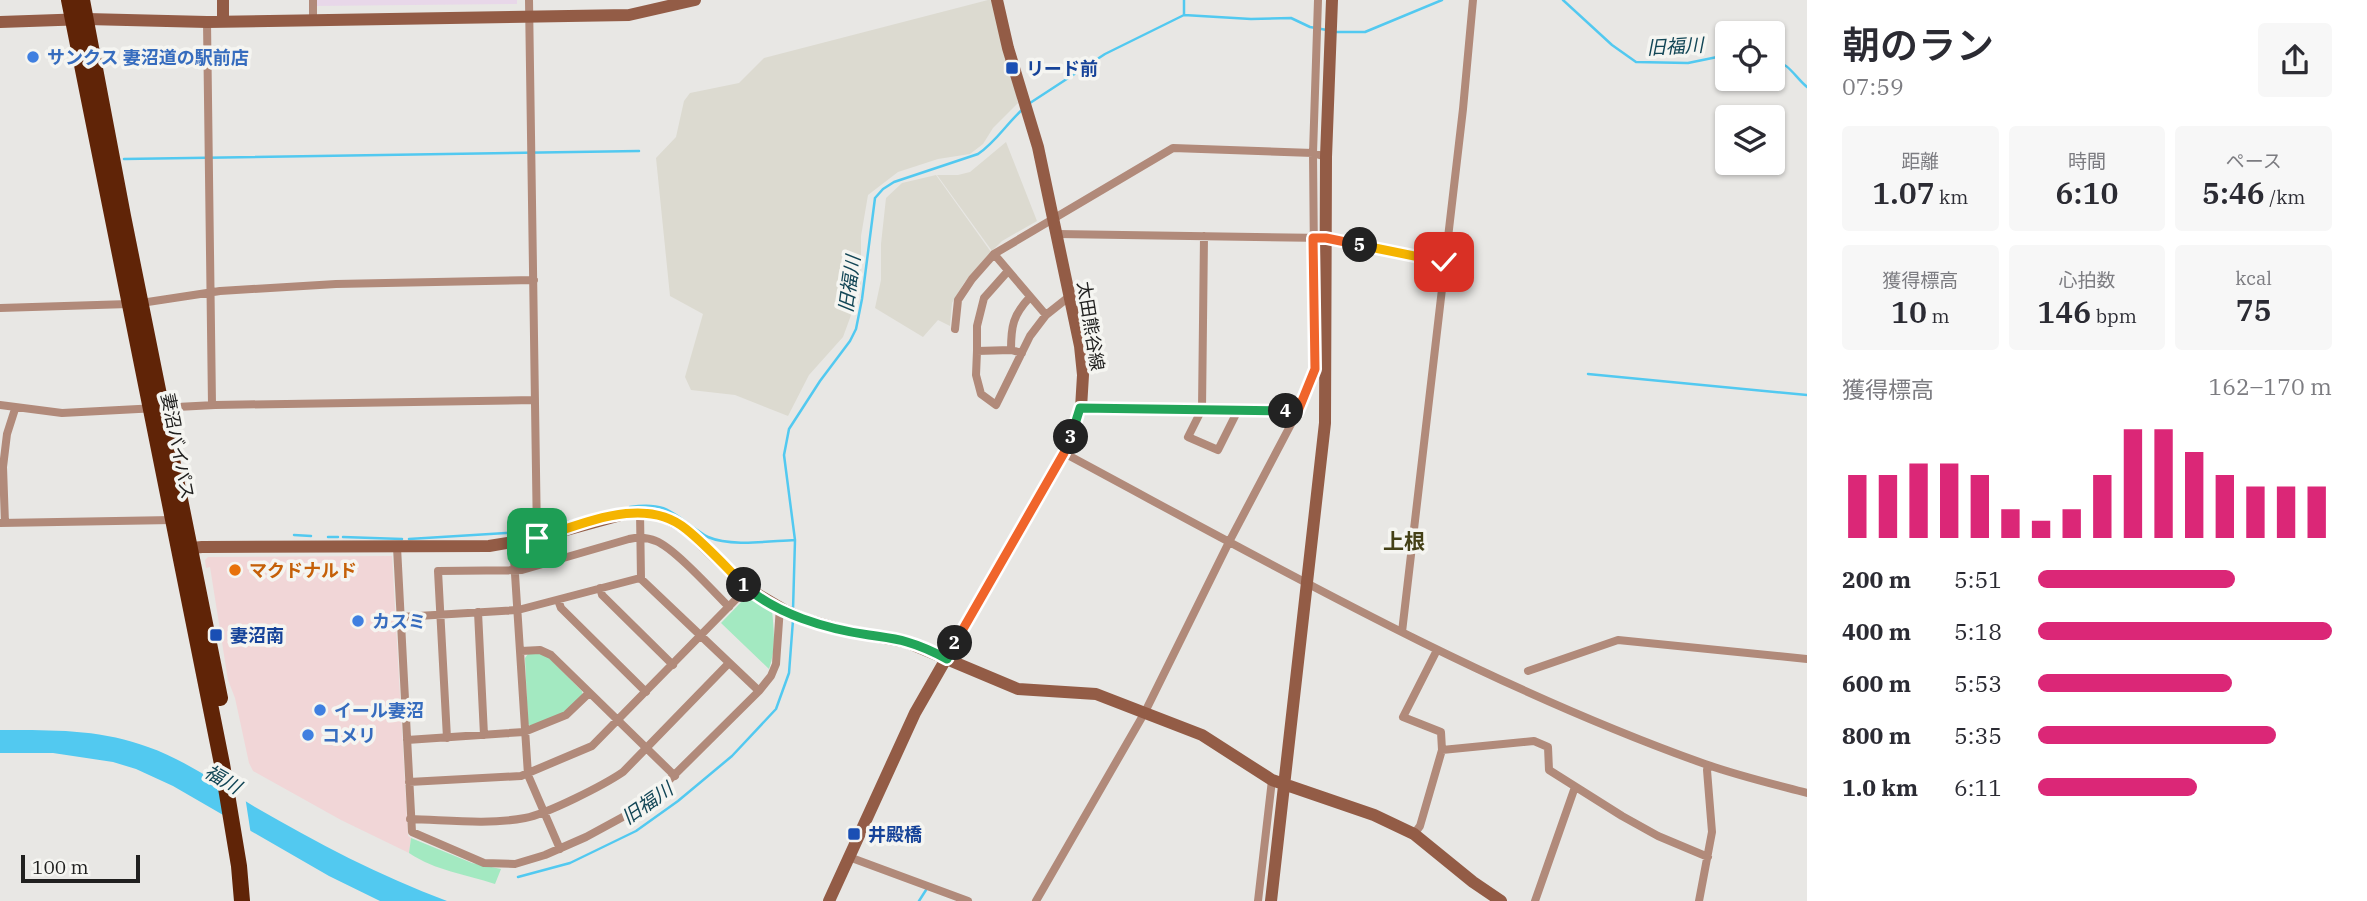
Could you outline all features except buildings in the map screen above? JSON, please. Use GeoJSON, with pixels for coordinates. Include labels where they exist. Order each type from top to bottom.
{"type":"FeatureCollection","features":[{"type":"Feature","properties":{"kind":"highway","name":"妻沼バイパス"},"geometry":{"type":"LineString","coordinates":[[69,0],[80,19]]}},
{"type":"Feature","properties":{"kind":"highway","name":"妻沼バイパス"},"geometry":{"type":"LineString","coordinates":[[82,0],[80,19],[228,767],[240,846],[253,901]]}},
{"type":"Feature","properties":{"kind":"highway","name":"妻沼バイパス"},"geometry":{"type":"LineString","coordinates":[[156,408],[173,520],[185,548]]}},
{"type":"Feature","properties":{"kind":"highway","name":"妻沼バイパス"},"geometry":{"type":"LineString","coordinates":[[240,846],[242,901]]}},
{"type":"Feature","properties":{"kind":"street"},"geometry":{"type":"LineString","coordinates":[[223,0],[223,21]]}},
{"type":"Feature","properties":{"kind":"street"},"geometry":{"type":"LineString","coordinates":[[313,0],[313,19]]}},
{"type":"Feature","properties":{"kind":"street"},"geometry":{"type":"LineString","coordinates":[[529,0],[537,538]]}},
{"type":"Feature","properties":{"kind":"street"},"geometry":{"type":"LineString","coordinates":[[0,22],[80,19],[207,22],[629,15],[695,0]]}},
{"type":"Feature","properties":{"kind":"street","name":"太田熊谷線"},"geometry":{"type":"LineString","coordinates":[[829,901],[915,713],[1064,453],[1080,408],[1083,375],[1070,296],[1038,147],[997,0]]}},
{"type":"Feature","properties":{"kind":"street"},"geometry":{"type":"LineString","coordinates":[[1318,0],[1331,50],[1320,155]]}},
{"type":"Feature","properties":{"kind":"street"},"geometry":{"type":"LineString","coordinates":[[1258,901],[1307,583],[1325,423],[1317,46],[1332,0]]}},
{"type":"Feature","properties":{"kind":"street"},"geometry":{"type":"LineString","coordinates":[[1402,632],[1463,109],[1473,0]]}},
{"type":"Feature","properties":{"kind":"street"},"geometry":{"type":"LineString","coordinates":[[207,22],[212,405]]}},
{"type":"Feature","properties":{"kind":"street"},"geometry":{"type":"LineString","coordinates":[[955,329],[958,300],[994,254],[1173,148],[1320,155]]}},
{"type":"Feature","properties":{"kind":"street"},"geometry":{"type":"LineString","coordinates":[[1057,234],[1320,238],[1444,262]]}},
{"type":"Feature","properties":{"kind":"street"},"geometry":{"type":"LineString","coordinates":[[1204,236],[1202,409],[1188,437],[1218,450],[1238,410]]}},
{"type":"Feature","properties":{"kind":"street"},"geometry":{"type":"LineString","coordinates":[[1036,901],[1145,712],[1229,542],[1298,411],[1315,369],[1320,238]]}},
{"type":"Feature","properties":{"kind":"street"},"geometry":{"type":"LineString","coordinates":[[994,254],[1046,316]]}},
{"type":"Feature","properties":{"kind":"street"},"geometry":{"type":"LineString","coordinates":[[1008,271],[984,298],[977,326],[976,375],[981,394],[996,405],[1030,336],[1046,316],[1070,296]]}},
{"type":"Feature","properties":{"kind":"street"},"geometry":{"type":"LineString","coordinates":[[0,308],[135,303],[210,293],[336,284],[534,281]]}},
{"type":"Feature","properties":{"kind":"street"},"geometry":{"type":"LineString","coordinates":[[1011,350],[1011,327],[1020,307],[1030,297]]}},
{"type":"Feature","properties":{"kind":"street"},"geometry":{"type":"LineString","coordinates":[[977,351],[1011,350],[1022,353]]}},
{"type":"Feature","properties":{"kind":"street"},"geometry":{"type":"LineString","coordinates":[[0,405],[62,413],[212,405],[535,400]]}},
{"type":"Feature","properties":{"kind":"street"},"geometry":{"type":"LineString","coordinates":[[1080,408],[1298,411]]}},
{"type":"Feature","properties":{"kind":"street"},"geometry":{"type":"LineString","coordinates":[[15,409],[7,434],[3,467],[2,523],[173,520]]}},
{"type":"Feature","properties":{"kind":"street"},"geometry":{"type":"LineString","coordinates":[[1064,453],[1307,583],[1524,691],[1708,765],[1807,793]]}},
{"type":"Feature","properties":{"kind":"street"},"geometry":{"type":"LineString","coordinates":[[640,512],[641,579]]}},
{"type":"Feature","properties":{"kind":"street"},"geometry":{"type":"LineString","coordinates":[[185,548],[489,546],[537,538],[598,520],[640,512],[663,516],[685,527],[747,588],[782,609],[843,630],[906,642],[988,679],[1018,689],[1096,694],[1202,735],[1278,782],[1374,816],[1414,834],[1501,901]]}},
{"type":"Feature","properties":{"kind":"street"},"geometry":{"type":"LineString","coordinates":[[447,738],[438,571],[515,570],[640,538],[655,540],[669,549],[729,607]]}},
{"type":"Feature","properties":{"kind":"street"},"geometry":{"type":"LineString","coordinates":[[513,543],[528,775],[560,849]]}},
{"type":"Feature","properties":{"kind":"street"},"geometry":{"type":"LineString","coordinates":[[397,547],[410,819],[413,835],[484,863],[515,864],[560,849],[629,816],[659,793],[771,676],[776,664],[782,609]]}},
{"type":"Feature","properties":{"kind":"street"},"geometry":{"type":"LineString","coordinates":[[401,617],[518,610],[635,578],[641,579],[759,691]]}},
{"type":"Feature","properties":{"kind":"street"},"geometry":{"type":"LineString","coordinates":[[600,588],[603,595],[673,665]]}},
{"type":"Feature","properties":{"kind":"street"},"geometry":{"type":"LineString","coordinates":[[409,782],[528,775],[592,746],[747,588]]}},
{"type":"Feature","properties":{"kind":"street"},"geometry":{"type":"LineString","coordinates":[[558,600],[561,608],[646,692]]}},
{"type":"Feature","properties":{"kind":"street"},"geometry":{"type":"LineString","coordinates":[[478,612],[484,736]]}},
{"type":"Feature","properties":{"kind":"street"},"geometry":{"type":"LineString","coordinates":[[1528,671],[1618,640],[1807,659]]}},
{"type":"Feature","properties":{"kind":"street"},"geometry":{"type":"LineString","coordinates":[[1414,834],[1420,827],[1442,750],[1441,732],[1403,717],[1437,650]]}},
{"type":"Feature","properties":{"kind":"street"},"geometry":{"type":"LineString","coordinates":[[521,651],[545,651],[676,776]]}},
{"type":"Feature","properties":{"kind":"street"},"geometry":{"type":"LineString","coordinates":[[410,819],[453,822],[528,818],[611,780],[624,772],[729,663]]}},
{"type":"Feature","properties":{"kind":"street"},"geometry":{"type":"LineString","coordinates":[[407,740],[524,732],[566,715],[589,693]]}},
{"type":"Feature","properties":{"kind":"street"},"geometry":{"type":"LineString","coordinates":[[1442,750],[1534,741],[1548,747],[1549,770],[1650,831],[1707,857]]}},
{"type":"Feature","properties":{"kind":"street"},"geometry":{"type":"LineString","coordinates":[[1699,901],[1712,832],[1708,765]]}},
{"type":"Feature","properties":{"kind":"street"},"geometry":{"type":"LineString","coordinates":[[1271,901],[1278,782]]}},
{"type":"Feature","properties":{"kind":"street"},"geometry":{"type":"LineString","coordinates":[[1535,901],[1575,787]]}},
{"type":"Feature","properties":{"kind":"street"},"geometry":{"type":"LineString","coordinates":[[849,857],[968,901]]}},
{"type":"Feature","properties":{"kind":"shaded area"},"geometry":{"type":"Polygon","coordinates":[[[313,0],[517,0],[517,4],[313,6],[313,0]]]}},
{"type":"Feature","properties":{"kind":"shaded area"},"geometry":{"type":"Polygon","coordinates":[[[994,0],[1018,103],[993,128],[983,144],[970,154],[938,159],[898,172],[868,195],[861,236],[861,288],[843,337],[809,375],[788,416],[735,395],[691,390],[685,377],[703,314],[670,296],[656,158],[676,137],[684,101],[690,93],[739,83],[764,58],[994,0]]]}},
{"type":"Feature","properties":{"kind":"shaded area"},"geometry":{"type":"Polygon","coordinates":[[[1006,142],[1037,221],[1002,241],[992,251],[937,175],[970,172],[1006,142]]]}},
{"type":"Feature","properties":{"kind":"shaded area"},"geometry":{"type":"Polygon","coordinates":[[[936,175],[991,252],[964,283],[952,303],[950,326],[938,320],[923,337],[875,308],[881,280],[881,244],[886,198],[902,183],[936,175]]]}},
{"type":"Feature","properties":{"kind":"shaded area","name":"イール妻沼"},"geometry":{"type":"Polygon","coordinates":[[[392,556],[408,836],[411,838],[409,853],[341,820],[253,771],[228,680],[210,567],[206,568],[205,560],[208,557],[392,556]]]}},
{"type":"Feature","properties":{"kind":"green space"},"geometry":{"type":"Polygon","coordinates":[[[746,597],[772,610],[774,647],[769,669],[721,623],[746,597]]]}},
{"type":"Feature","properties":{"kind":"green space"},"geometry":{"type":"Polygon","coordinates":[[[528,654],[547,656],[582,691],[583,696],[569,710],[532,727],[528,724],[525,658],[528,654]]]}},
{"type":"Feature","properties":{"kind":"green space"},"geometry":{"type":"Polygon","coordinates":[[[411,838],[472,863],[501,869],[495,884],[419,859],[409,853],[411,838]]]}},
{"type":"Feature","properties":{"kind":"water"},"geometry":{"type":"Polygon","coordinates":[[[0,730],[94,734],[130,741],[162,752],[325,846],[397,881],[447,901],[380,901],[329,876],[173,786],[136,769],[113,762],[53,753],[0,753],[0,730]]]}},
{"type":"Feature","properties":{"kind":"pier"},"geometry":{"type":"Polygon","coordinates":[[[217,780],[245,796],[251,835],[224,819],[217,780]]]}},
{"type":"Feature","properties":{"kind":"waterway"},"geometry":{"type":"LineString","coordinates":[[1184,0],[1184,15]]}},
{"type":"Feature","properties":{"kind":"waterway","name":"旧福川"},"geometry":{"type":"LineString","coordinates":[[1337,32],[1365,32],[1442,0]]}},
{"type":"Feature","properties":{"kind":"waterway","name":"旧福川"},"geometry":{"type":"LineString","coordinates":[[1563,0],[1612,45],[1636,62],[1688,63],[1715,57]]}},
{"type":"Feature","properties":{"kind":"waterway","name":"旧福川"},"geometry":{"type":"LineString","coordinates":[[1030,103],[1105,54],[1184,15],[1251,19],[1291,18],[1310,27],[1327,30]]}},
{"type":"Feature","properties":{"kind":"waterway","name":"旧福川"},"geometry":{"type":"LineString","coordinates":[[1785,65],[1807,87]]}},
{"type":"Feature","properties":{"kind":"waterway","name":"旧福川"},"geometry":{"type":"LineString","coordinates":[[793,610],[795,540],[784,455],[789,429],[856,329],[875,198],[894,182],[978,154],[1023,109]]}},
{"type":"Feature","properties":{"kind":"waterway"},"geometry":{"type":"LineString","coordinates":[[124,159],[639,151]]}},
{"type":"Feature","properties":{"kind":"waterway"},"geometry":{"type":"LineString","coordinates":[[1588,374],[1807,395]]}},
{"type":"Feature","properties":{"kind":"waterway"},"geometry":{"type":"LineString","coordinates":[[630,507],[650,506],[665,509],[704,535],[717,540],[751,543],[795,540]]}},
{"type":"Feature","properties":{"kind":"waterway"},"geometry":{"type":"LineString","coordinates":[[409,539],[524,532],[603,514]]}},
{"type":"Feature","properties":{"kind":"waterway"},"geometry":{"type":"LineString","coordinates":[[294,535],[311,536]]}},
{"type":"Feature","properties":{"kind":"waterway"},"geometry":{"type":"LineString","coordinates":[[328,537],[338,537]]}},
{"type":"Feature","properties":{"kind":"waterway"},"geometry":{"type":"LineString","coordinates":[[343,537],[402,539]]}},
{"type":"Feature","properties":{"kind":"waterway","name":"旧福川"},"geometry":{"type":"LineString","coordinates":[[518,877],[570,863],[636,831],[678,801],[732,756],[776,709],[789,673],[793,620]]}},
{"type":"Feature","properties":{"kind":"waterway"},"geometry":{"type":"LineString","coordinates":[[919,901],[926,890]]}},
{"type":"Feature","properties":{"kind":"place","name":"サンクス 妻沼道の駅前店"},"geometry":{"type":"Point","coordinates":[33,57]}},
{"type":"Feature","properties":{"kind":"place","name":"リード前"},"geometry":{"type":"Point","coordinates":[1012,68]}},
{"type":"Feature","properties":{"kind":"place","name":"マクドナルド"},"geometry":{"type":"Point","coordinates":[235,570]}},
{"type":"Feature","properties":{"kind":"place","name":"カスミ"},"geometry":{"type":"Point","coordinates":[358,621]}},
{"type":"Feature","properties":{"kind":"place","name":"妻沼南"},"geometry":{"type":"Point","coordinates":[216,635]}},
{"type":"Feature","properties":{"kind":"place","name":"イール妻沼"},"geometry":{"type":"Point","coordinates":[320,710]}},
{"type":"Feature","properties":{"kind":"place","name":"コメリ"},"geometry":{"type":"Point","coordinates":[308,735]}},
{"type":"Feature","properties":{"kind":"place","name":"井殿橋"},"geometry":{"type":"Point","coordinates":[854,834]}},
{"type":"Feature","properties":{"kind":"district","name":"上根"},"geometry":{"type":"Point","coordinates":[1404,541]}},
{"type":"Feature","properties":{"kind":"route"},"geometry":{"type":"LineString","coordinates":[[537,538],[628,513],[663,516],[685,527],[747,588],[766,601],[804,618],[843,630],[906,642],[947,659],[1064,453],[1080,408],[1298,411],[1315,369],[1313,238],[1326,238],[1444,262]]}},
{"type":"Feature","properties":{"kind":"water label","name":"福川"},"geometry":{"type":"Point","coordinates":[223,779]}}]}
